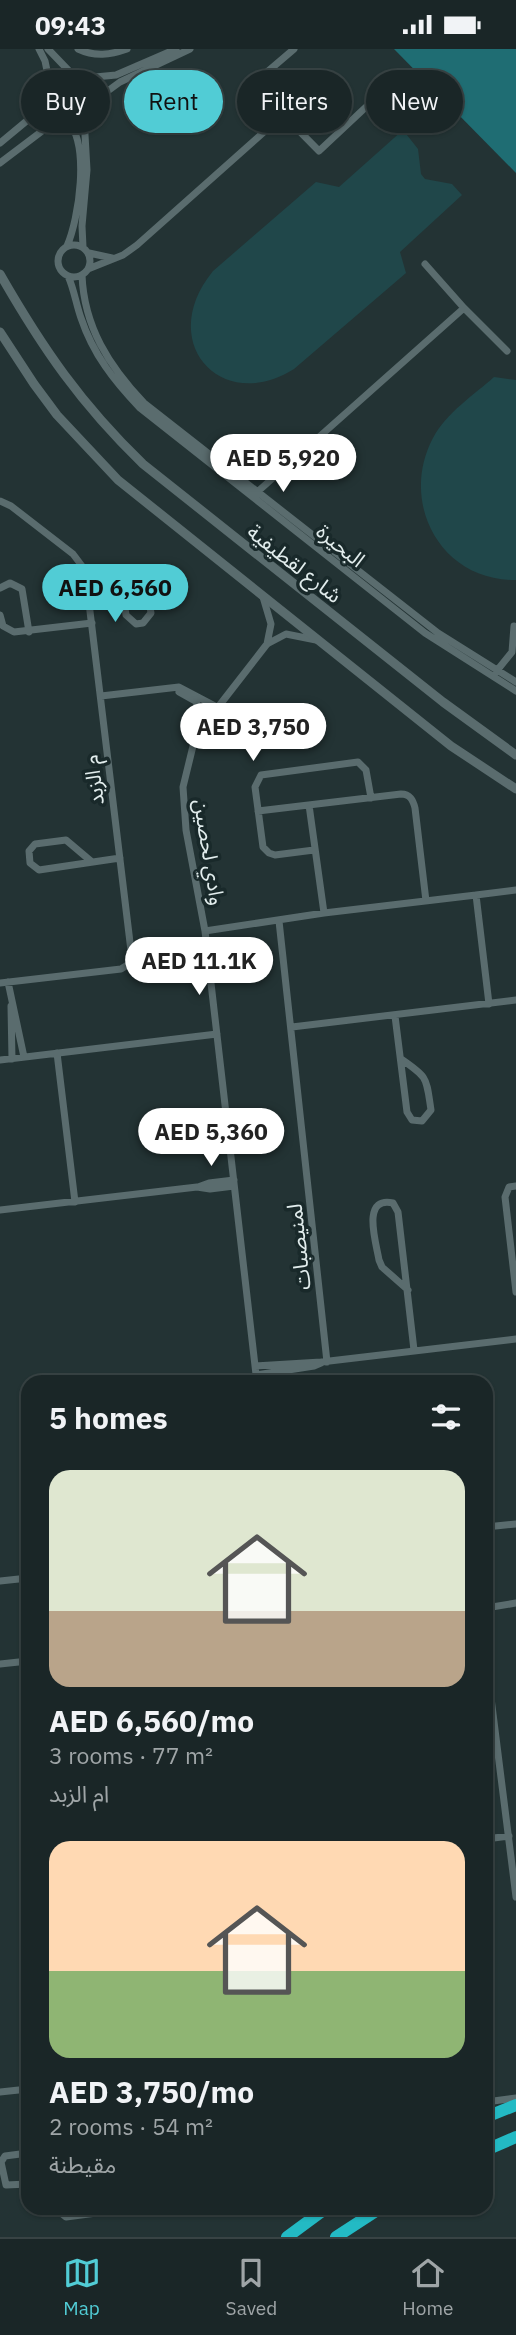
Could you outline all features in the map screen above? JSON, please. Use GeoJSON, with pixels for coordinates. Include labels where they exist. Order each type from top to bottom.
{"type":"FeatureCollection","features":[{"type":"Feature","properties":{"kind":"highway"},"geometry":{"type":"LineString","coordinates":[[493,2114],[516,2105]]}},
{"type":"Feature","properties":{"kind":"highway"},"geometry":{"type":"LineString","coordinates":[[493,2147],[516,2137]]}},
{"type":"Feature","properties":{"kind":"highway"},"geometry":{"type":"LineString","coordinates":[[287,2237],[317,2215]]}},
{"type":"Feature","properties":{"kind":"highway"},"geometry":{"type":"LineString","coordinates":[[336,2237],[370,2215]]}},
{"type":"Feature","properties":{"kind":"street"},"geometry":{"type":"LineString","coordinates":[[39,49],[47,70]]}},
{"type":"Feature","properties":{"kind":"street"},"geometry":{"type":"LineString","coordinates":[[48,49],[68,70]]}},
{"type":"Feature","properties":{"kind":"street"},"geometry":{"type":"LineString","coordinates":[[78,49],[102,55],[127,49]]}},
{"type":"Feature","properties":{"kind":"street"},"geometry":{"type":"LineString","coordinates":[[110,76],[176,49]]}},
{"type":"Feature","properties":{"kind":"street"},"geometry":{"type":"LineString","coordinates":[[110,89],[190,49]]}},
{"type":"Feature","properties":{"kind":"street"},"geometry":{"type":"LineString","coordinates":[[269,70],[294,49]]}},
{"type":"Feature","properties":{"kind":"street"},"geometry":{"type":"LineString","coordinates":[[352,120],[366,107]]}},
{"type":"Feature","properties":{"kind":"street"},"geometry":{"type":"LineString","coordinates":[[0,143],[21,126]]}},
{"type":"Feature","properties":{"kind":"street"},"geometry":{"type":"LineString","coordinates":[[0,163],[39,133]]}},
{"type":"Feature","properties":{"kind":"street"},"geometry":{"type":"LineString","coordinates":[[66,247],[75,225],[80,180],[76,133]]}},
{"type":"Feature","properties":{"kind":"street"},"geometry":{"type":"LineString","coordinates":[[85,133],[87,180],[82,226],[86,250],[91,261],[85,272]]}},
{"type":"Feature","properties":{"kind":"street"},"geometry":{"type":"LineString","coordinates":[[116,258],[73,244],[61,251],[58,262],[62,272],[68,276],[85,272],[116,258],[137,245],[263,133]]}},
{"type":"Feature","properties":{"kind":"street"},"geometry":{"type":"LineString","coordinates":[[300,133],[319,151],[338,133]]}},
{"type":"Feature","properties":{"kind":"street"},"geometry":{"type":"LineString","coordinates":[[425,264],[507,351]]}},
{"type":"Feature","properties":{"kind":"street","name":"البحيرة"},"geometry":{"type":"LineString","coordinates":[[85,272],[83,297],[99,344],[115,369],[144,403],[392,603],[495,673],[516,691]]}},
{"type":"Feature","properties":{"kind":"street","name":"شارع لقطيفية"},"geometry":{"type":"LineString","coordinates":[[0,274],[63,375],[114,436],[144,464],[434,694],[516,755]]}},
{"type":"Feature","properties":{"kind":"street","name":"البحيرة"},"geometry":{"type":"LineString","coordinates":[[68,276],[97,355],[113,378],[140,408],[255,494]]}},
{"type":"Feature","properties":{"kind":"street"},"geometry":{"type":"LineString","coordinates":[[255,494],[464,308]]}},
{"type":"Feature","properties":{"kind":"street"},"geometry":{"type":"LineString","coordinates":[[1,333],[33,384],[98,461],[137,497],[451,746],[516,789]]}},
{"type":"Feature","properties":{"kind":"street","name":"م الزبد"},"geometry":{"type":"LineString","coordinates":[[0,501],[11,506],[79,560],[85,570],[132,954],[129,964],[121,969],[4,983]]}},
{"type":"Feature","properties":{"kind":"street"},"geometry":{"type":"LineString","coordinates":[[88,584],[113,581],[142,578],[146,583],[150,613],[143,623],[136,624],[126,615],[122,588],[113,581]]}},
{"type":"Feature","properties":{"kind":"street"},"geometry":{"type":"LineString","coordinates":[[0,588],[10,583],[17,584],[22,589],[29,632]]}},
{"type":"Feature","properties":{"kind":"street"},"geometry":{"type":"LineString","coordinates":[[263,596],[271,624],[267,644]]}},
{"type":"Feature","properties":{"kind":"street"},"geometry":{"type":"LineString","coordinates":[[0,615],[3,626],[8,629],[29,632],[92,623]]}},
{"type":"Feature","properties":{"kind":"street"},"geometry":{"type":"LineString","coordinates":[[495,673],[512,652],[514,626]]}},
{"type":"Feature","properties":{"kind":"street"},"geometry":{"type":"LineString","coordinates":[[267,644],[286,634],[317,640]]}},
{"type":"Feature","properties":{"kind":"street","name":"وادي لحصين"},"geometry":{"type":"LineString","coordinates":[[256,1375],[205,931],[186,830],[183,796],[188,760],[193,746],[217,707],[267,644]]}},
{"type":"Feature","properties":{"kind":"street","name":"البحيرة"},"geometry":{"type":"LineString","coordinates":[[495,673],[516,682]]}},
{"type":"Feature","properties":{"kind":"street"},"geometry":{"type":"LineString","coordinates":[[101,696],[172,687],[187,689],[217,707]]}},
{"type":"Feature","properties":{"kind":"street"},"geometry":{"type":"LineString","coordinates":[[161,689],[180,692],[190,697],[200,706],[208,720]]}},
{"type":"Feature","properties":{"kind":"street"},"geometry":{"type":"LineString","coordinates":[[314,850],[269,853],[263,847],[255,787],[261,775],[358,762],[365,768],[371,797]]}},
{"type":"Feature","properties":{"kind":"street"},"geometry":{"type":"LineString","coordinates":[[258,811],[405,794],[413,801],[426,901]]}},
{"type":"Feature","properties":{"kind":"street"},"geometry":{"type":"LineString","coordinates":[[309,805],[324,913]]}},
{"type":"Feature","properties":{"kind":"street"},"geometry":{"type":"LineString","coordinates":[[92,862],[66,840],[39,843],[32,847],[29,855],[30,863],[39,870],[120,858]]}},
{"type":"Feature","properties":{"kind":"street"},"geometry":{"type":"LineString","coordinates":[[205,931],[324,913],[516,890]]}},
{"type":"Feature","properties":{"kind":"street"},"geometry":{"type":"LineString","coordinates":[[476,895],[489,1004]]}},
{"type":"Feature","properties":{"kind":"street","name":"لمنيصبات"},"geometry":{"type":"LineString","coordinates":[[279,921],[292,1027],[324,1362]]}},
{"type":"Feature","properties":{"kind":"street"},"geometry":{"type":"LineString","coordinates":[[4,983],[24,1057]]}},
{"type":"Feature","properties":{"kind":"street"},"geometry":{"type":"LineString","coordinates":[[292,1027],[516,1000]]}},
{"type":"Feature","properties":{"kind":"street"},"geometry":{"type":"LineString","coordinates":[[11,1002],[12,1059]]}},
{"type":"Feature","properties":{"kind":"street"},"geometry":{"type":"LineString","coordinates":[[395,1016],[407,1112],[412,1120],[422,1121],[431,1110],[427,1080],[401,1059]]}},
{"type":"Feature","properties":{"kind":"street"},"geometry":{"type":"LineString","coordinates":[[0,1060],[217,1034]]}},
{"type":"Feature","properties":{"kind":"street"},"geometry":{"type":"LineString","coordinates":[[57,1053],[75,1202]]}},
{"type":"Feature","properties":{"kind":"street"},"geometry":{"type":"LineString","coordinates":[[0,1210],[197,1188],[209,1183],[234,1183]]}},
{"type":"Feature","properties":{"kind":"street"},"geometry":{"type":"LineString","coordinates":[[516,1186],[509,1187],[505,1197],[516,1292]]}},
{"type":"Feature","properties":{"kind":"street"},"geometry":{"type":"LineString","coordinates":[[408,1290],[382,1267],[379,1260],[373,1212],[376,1204],[381,1202],[393,1203],[398,1212],[408,1290],[414,1350]]}},
{"type":"Feature","properties":{"kind":"street"},"geometry":{"type":"LineString","coordinates":[[255,1366],[324,1362],[516,1339]]}},
{"type":"Feature","properties":{"kind":"street"},"geometry":{"type":"LineString","coordinates":[[275,1375],[324,1362]]}},
{"type":"Feature","properties":{"kind":"street"},"geometry":{"type":"LineString","coordinates":[[493,1526],[516,1524]]}},
{"type":"Feature","properties":{"kind":"street"},"geometry":{"type":"LineString","coordinates":[[0,1581],[21,1579]]}},
{"type":"Feature","properties":{"kind":"street"},"geometry":{"type":"LineString","coordinates":[[493,1607],[516,1603]]}},
{"type":"Feature","properties":{"kind":"street"},"geometry":{"type":"LineString","coordinates":[[0,1664],[21,1662]]}},
{"type":"Feature","properties":{"kind":"street"},"geometry":{"type":"LineString","coordinates":[[493,1712],[516,1897]]}},
{"type":"Feature","properties":{"kind":"street"},"geometry":{"type":"LineString","coordinates":[[493,1838],[509,1836]]}},
{"type":"Feature","properties":{"kind":"street"},"geometry":{"type":"LineString","coordinates":[[0,2092],[21,2090]]}},
{"type":"Feature","properties":{"kind":"street"},"geometry":{"type":"LineString","coordinates":[[493,2101],[516,2098]]}},
{"type":"Feature","properties":{"kind":"street"},"geometry":{"type":"LineString","coordinates":[[21,2154],[5,2156],[1,2162],[4,2183],[21,2184]]}},
{"type":"Feature","properties":{"kind":"street"},"geometry":{"type":"LineString","coordinates":[[64,2215],[81,2215]]}},
{"type":"Feature","properties":{"kind":"shaded area"},"geometry":{"type":"Polygon","coordinates":[[[394,49],[516,49],[516,173],[463,119],[463,70],[415,70],[394,49]]]}},
{"type":"Feature","properties":{"kind":"shaded area"},"geometry":{"type":"Polygon","coordinates":[[[400,133],[405,133],[418,149],[421,174],[425,179],[452,184],[462,195],[400,252],[406,273],[294,369],[267,381],[242,383],[221,377],[204,364],[194,345],[191,323],[197,297],[213,271],[316,182],[339,187],[400,133]]]}},
{"type":"Feature","properties":{"kind":"shaded area"},"geometry":{"type":"Polygon","coordinates":[[[494,377],[516,380],[516,580],[489,577],[466,567],[447,552],[433,533],[424,511],[421,487],[424,463],[433,438],[453,412],[494,377]]]}}]}
